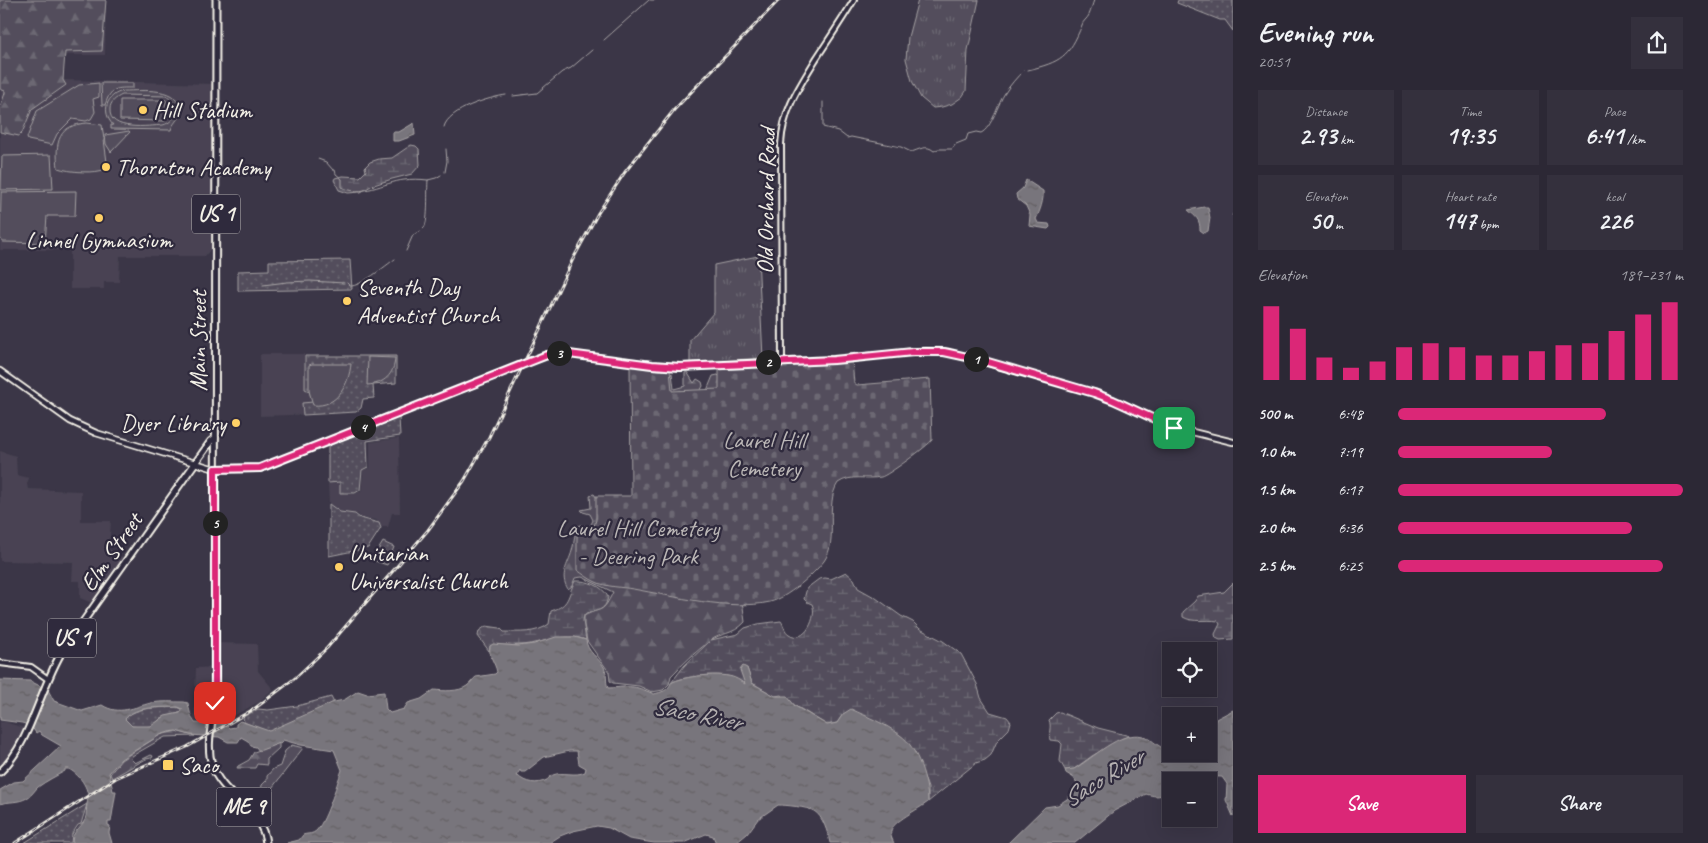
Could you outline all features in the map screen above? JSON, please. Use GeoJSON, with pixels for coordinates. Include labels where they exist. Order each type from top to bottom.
{"type":"FeatureCollection","features":[{"type":"Feature","properties":{"kind":"main road","name":"Main Street"},"geometry":{"type":"LineString","coordinates":[[216,0],[215,696],[210,737],[210,758],[215,774],[222,784],[260,825],[266,843]]}},
{"type":"Feature","properties":{"kind":"main road"},"geometry":{"type":"LineString","coordinates":[[0,371],[78,425],[120,440],[197,461],[215,469],[260,468],[551,354],[575,354],[674,367],[840,359],[926,351],[952,353],[1102,396],[1174,428],[1233,442]]}},
{"type":"Feature","properties":{"kind":"main road","name":"Elm Street"},"geometry":{"type":"LineString","coordinates":[[0,772],[14,756],[48,678],[68,643],[211,441],[215,438]]}},
{"type":"Feature","properties":{"kind":"main road","name":"Elm Street"},"geometry":{"type":"LineString","coordinates":[[197,461],[215,448]]}},
{"type":"Feature","properties":{"kind":"street","name":"Old Orchard Road"},"geometry":{"type":"LineString","coordinates":[[782,362],[782,130],[787,110],[795,92],[854,0]]}},
{"type":"Feature","properties":{"kind":"street"},"geometry":{"type":"LineString","coordinates":[[0,663],[31,667],[48,678]]}},
{"type":"Feature","properties":{"kind":"shaded area","name":"Thornton Academy"},"geometry":{"type":"Polygon","coordinates":[[[0,0],[106,0],[105,55],[64,55],[64,80],[212,84],[211,249],[205,256],[120,256],[119,282],[104,282],[104,289],[70,289],[70,250],[0,250],[0,0]]]}},
{"type":"Feature","properties":{"kind":"shaded area"},"geometry":{"type":"Polygon","coordinates":[[[304,354],[305,389],[309,391],[314,408],[321,414],[260,416],[260,355],[304,354]]]}},
{"type":"Feature","properties":{"kind":"shaded area"},"geometry":{"type":"Polygon","coordinates":[[[399,438],[400,513],[392,513],[388,527],[382,527],[376,520],[360,518],[358,514],[340,512],[329,504],[328,483],[340,483],[340,493],[354,494],[361,491],[363,470],[370,468],[370,442],[399,438]]]}},
{"type":"Feature","properties":{"kind":"shaded area"},"geometry":{"type":"Polygon","coordinates":[[[0,451],[16,456],[17,475],[29,478],[28,489],[81,491],[81,521],[111,521],[109,549],[124,558],[92,603],[80,598],[80,581],[72,581],[73,562],[0,561],[0,451]]]}},
{"type":"Feature","properties":{"kind":"shaded area"},"geometry":{"type":"Polygon","coordinates":[[[216,643],[257,644],[258,671],[273,689],[259,702],[224,721],[223,724],[194,722],[196,668],[216,667],[216,643]]]}},
{"type":"Feature","properties":{"kind":"shaded area"},"geometry":{"type":"Polygon","coordinates":[[[0,722],[24,728],[13,753],[0,767],[0,722]]]}},
{"type":"Feature","properties":{"kind":"green space"},"geometry":{"type":"Polygon","coordinates":[[[0,0],[106,0],[102,51],[65,52],[63,80],[66,85],[32,109],[19,136],[0,132],[0,108],[5,91],[0,89],[0,0]]]}},
{"type":"Feature","properties":{"kind":"green space"},"geometry":{"type":"Polygon","coordinates":[[[918,0],[979,0],[968,50],[966,91],[962,97],[952,104],[942,107],[933,108],[921,98],[912,81],[906,59],[908,37],[918,0]]]}},
{"type":"Feature","properties":{"kind":"green space"},"geometry":{"type":"Polygon","coordinates":[[[1178,0],[1233,0],[1233,31],[1225,20],[1220,20],[1177,3],[1178,0]]]}},
{"type":"Feature","properties":{"kind":"green space"},"geometry":{"type":"Polygon","coordinates":[[[99,83],[99,97],[93,99],[95,112],[91,119],[86,121],[72,119],[57,134],[52,145],[28,140],[27,138],[37,111],[79,85],[99,83]]]}},
{"type":"Feature","properties":{"kind":"green space"},"geometry":{"type":"Polygon","coordinates":[[[101,83],[133,83],[133,88],[115,90],[105,105],[102,105],[101,83]]]}},
{"type":"Feature","properties":{"kind":"green space"},"geometry":{"type":"Polygon","coordinates":[[[124,91],[150,91],[167,94],[174,98],[178,104],[178,118],[171,130],[111,129],[111,125],[113,125],[109,120],[106,109],[109,100],[124,91]],[[122,95],[112,102],[111,116],[115,121],[130,126],[163,125],[172,120],[175,112],[173,103],[166,96],[122,95]]]}},
{"type":"Feature","properties":{"kind":"green space","name":"Hill Stadium"},"geometry":{"type":"Polygon","coordinates":[[[120,100],[166,100],[166,121],[120,120],[120,100]]]}},
{"type":"Feature","properties":{"kind":"green space"},"geometry":{"type":"Polygon","coordinates":[[[77,124],[102,125],[107,162],[105,169],[96,172],[82,172],[58,168],[58,143],[64,131],[77,124]]]}},
{"type":"Feature","properties":{"kind":"green space"},"geometry":{"type":"Polygon","coordinates":[[[129,131],[111,152],[106,144],[105,135],[129,131]]]}},
{"type":"Feature","properties":{"kind":"green space"},"geometry":{"type":"Polygon","coordinates":[[[411,145],[419,149],[420,165],[412,174],[371,186],[361,192],[348,193],[339,190],[334,180],[335,178],[343,176],[360,177],[366,171],[365,167],[370,162],[392,158],[411,145]]]}},
{"type":"Feature","properties":{"kind":"green space"},"geometry":{"type":"Polygon","coordinates":[[[51,155],[53,189],[1,190],[2,156],[51,155]]]}},
{"type":"Feature","properties":{"kind":"green space"},"geometry":{"type":"Polygon","coordinates":[[[76,191],[75,216],[47,216],[45,243],[3,242],[0,238],[1,192],[76,191]]]}},
{"type":"Feature","properties":{"kind":"green space"},"geometry":{"type":"Polygon","coordinates":[[[758,256],[763,358],[690,363],[690,340],[714,312],[714,265],[758,256]]]}},
{"type":"Feature","properties":{"kind":"green space"},"geometry":{"type":"Polygon","coordinates":[[[350,260],[352,289],[238,291],[238,271],[269,270],[269,261],[350,260]]]}},
{"type":"Feature","properties":{"kind":"green space"},"geometry":{"type":"Polygon","coordinates":[[[305,356],[396,356],[396,383],[373,385],[374,398],[363,399],[361,408],[356,412],[303,415],[302,403],[313,402],[309,391],[305,389],[305,356]]]}},
{"type":"Feature","properties":{"kind":"green space"},"geometry":{"type":"Polygon","coordinates":[[[368,357],[395,358],[393,369],[387,378],[378,383],[367,385],[368,357]]]}},
{"type":"Feature","properties":{"kind":"green space","name":"Laurel Hill Cemetery"},"geometry":{"type":"Polygon","coordinates":[[[852,361],[854,383],[857,385],[930,379],[932,440],[916,454],[881,477],[848,479],[838,483],[832,501],[831,543],[824,561],[807,579],[777,600],[737,605],[683,599],[604,585],[593,581],[577,570],[577,527],[594,526],[596,520],[596,496],[631,496],[630,366],[670,370],[672,391],[719,389],[719,368],[852,361]]]}},
{"type":"Feature","properties":{"kind":"green space"},"geometry":{"type":"Polygon","coordinates":[[[351,364],[344,387],[335,399],[329,403],[313,405],[309,391],[309,365],[351,364]]]}},
{"type":"Feature","properties":{"kind":"green space","name":"Laurel Hill Cemetery - Deering Park"},"geometry":{"type":"Polygon","coordinates":[[[687,372],[694,383],[697,379],[702,382],[703,386],[698,395],[707,395],[713,376],[718,375],[722,379],[723,600],[728,604],[739,596],[745,622],[736,630],[714,638],[671,676],[669,684],[663,690],[652,692],[639,686],[610,681],[609,672],[587,641],[584,616],[602,609],[613,592],[582,577],[575,578],[572,586],[568,589],[565,584],[564,575],[572,551],[576,527],[581,525],[590,527],[593,520],[590,514],[581,510],[591,508],[590,495],[594,494],[600,502],[605,560],[671,398],[669,377],[672,373],[674,389],[685,386],[685,373],[687,372]]]}},
{"type":"Feature","properties":{"kind":"green space"},"geometry":{"type":"Polygon","coordinates":[[[399,417],[400,436],[367,441],[368,467],[362,470],[360,490],[355,493],[340,493],[340,482],[328,483],[328,445],[399,417]]]}},
{"type":"Feature","properties":{"kind":"green space"},"geometry":{"type":"Polygon","coordinates":[[[329,504],[340,512],[355,514],[360,518],[379,523],[381,528],[368,548],[329,556],[329,504]]]}},
{"type":"Feature","properties":{"kind":"green space"},"geometry":{"type":"Polygon","coordinates":[[[383,542],[394,547],[387,565],[372,560],[383,542]]]}},
{"type":"Feature","properties":{"kind":"green space"},"geometry":{"type":"Polygon","coordinates":[[[846,572],[854,579],[858,588],[961,654],[977,684],[981,698],[990,712],[1007,717],[1011,722],[1009,729],[997,741],[991,755],[985,760],[976,763],[928,802],[928,788],[914,751],[843,714],[837,723],[827,725],[781,695],[775,696],[752,683],[747,668],[745,685],[731,677],[718,675],[691,677],[671,683],[684,666],[711,640],[738,634],[745,628],[758,624],[781,621],[789,634],[800,636],[805,633],[812,622],[813,615],[812,604],[804,599],[807,588],[819,579],[831,579],[846,572]]]}},
{"type":"Feature","properties":{"kind":"green space"},"geometry":{"type":"Polygon","coordinates":[[[575,581],[594,584],[606,593],[608,597],[605,606],[584,615],[586,640],[562,637],[529,644],[490,646],[489,651],[478,636],[479,631],[486,626],[500,628],[504,632],[527,632],[544,627],[549,624],[551,611],[565,603],[575,581]]]}},
{"type":"Feature","properties":{"kind":"green space"},"geometry":{"type":"Polygon","coordinates":[[[1233,583],[1233,639],[1220,640],[1216,638],[1215,634],[1220,624],[1218,621],[1195,620],[1183,617],[1183,612],[1198,596],[1224,592],[1233,583]]]}},
{"type":"Feature","properties":{"kind":"green space"},"geometry":{"type":"Polygon","coordinates":[[[331,697],[334,703],[268,732],[244,722],[243,717],[258,709],[268,710],[297,706],[331,697]]]}},
{"type":"Feature","properties":{"kind":"green space"},"geometry":{"type":"Polygon","coordinates":[[[177,707],[182,709],[182,712],[161,718],[153,726],[132,726],[125,719],[129,715],[142,710],[177,707]]]}},
{"type":"Feature","properties":{"kind":"green space"},"geometry":{"type":"Polygon","coordinates":[[[1060,712],[1098,728],[1130,736],[1092,756],[1074,769],[1065,770],[1060,761],[1062,744],[1059,741],[1050,740],[1049,720],[1056,713],[1060,712]]]}},
{"type":"Feature","properties":{"kind":"green space"},"geometry":{"type":"Polygon","coordinates":[[[176,731],[195,736],[165,737],[132,756],[131,759],[135,763],[151,755],[153,756],[152,758],[146,759],[112,778],[110,774],[121,760],[160,735],[176,731]]]}},
{"type":"Feature","properties":{"kind":"green space"},"geometry":{"type":"Polygon","coordinates":[[[279,743],[279,748],[267,759],[267,765],[257,764],[255,768],[237,768],[249,760],[254,752],[279,743]]]}},
{"type":"Feature","properties":{"kind":"green space"},"geometry":{"type":"Polygon","coordinates":[[[292,745],[303,748],[272,788],[261,791],[267,776],[273,769],[280,766],[285,751],[292,745]]]}},
{"type":"Feature","properties":{"kind":"green space"},"geometry":{"type":"Polygon","coordinates":[[[87,804],[81,824],[78,825],[72,834],[71,843],[24,843],[87,804]]]}},
{"type":"Feature","properties":{"kind":"water"},"geometry":{"type":"Polygon","coordinates":[[[414,123],[415,135],[399,141],[393,141],[393,132],[399,132],[414,123]]]}},
{"type":"Feature","properties":{"kind":"water"},"geometry":{"type":"Polygon","coordinates":[[[1026,180],[1043,191],[1043,198],[1036,219],[1038,223],[1049,224],[1050,227],[1048,229],[1029,226],[1030,215],[1026,206],[1017,199],[1016,194],[1023,188],[1026,180]]]}},
{"type":"Feature","properties":{"kind":"water"},"geometry":{"type":"Polygon","coordinates":[[[1208,207],[1210,218],[1208,231],[1204,233],[1200,230],[1197,218],[1188,210],[1208,207]]]}},
{"type":"Feature","properties":{"kind":"water","name":"Saco River"},"geometry":{"type":"Polygon","coordinates":[[[556,637],[575,637],[586,640],[591,651],[604,667],[608,688],[631,687],[654,694],[664,691],[671,683],[684,678],[712,675],[729,676],[745,684],[740,670],[743,666],[747,668],[752,683],[775,696],[787,696],[795,706],[827,725],[837,723],[843,714],[851,709],[889,727],[900,735],[912,748],[924,775],[928,802],[893,827],[891,834],[894,843],[830,843],[817,813],[802,807],[778,805],[758,819],[747,834],[736,843],[716,843],[713,836],[706,834],[684,843],[654,843],[629,839],[609,828],[597,826],[573,831],[549,843],[287,843],[299,840],[303,835],[315,832],[321,825],[342,770],[334,750],[283,740],[259,751],[241,737],[238,742],[228,742],[219,737],[190,735],[176,731],[160,735],[121,759],[109,773],[113,791],[116,791],[111,822],[108,822],[112,843],[72,843],[75,833],[85,820],[88,794],[84,784],[69,769],[65,769],[65,771],[38,787],[27,798],[0,804],[0,790],[14,782],[23,781],[61,746],[42,735],[39,731],[36,733],[31,726],[0,720],[0,680],[30,681],[48,690],[54,701],[82,711],[102,705],[114,710],[120,710],[155,702],[184,702],[188,703],[195,723],[225,724],[229,728],[236,727],[236,724],[240,721],[269,731],[334,702],[344,700],[358,691],[367,694],[384,692],[386,709],[390,713],[404,709],[408,703],[421,699],[434,690],[446,691],[464,688],[476,677],[495,674],[497,672],[490,650],[490,646],[493,644],[518,646],[534,644],[556,637]],[[178,707],[142,709],[135,711],[125,719],[132,726],[151,726],[165,716],[180,713],[183,709],[178,707]],[[577,751],[544,757],[525,772],[520,770],[516,776],[535,783],[543,782],[557,774],[585,772],[586,768],[579,764],[577,751]]]}},
{"type":"Feature","properties":{"kind":"water","name":"Saco River"},"geometry":{"type":"Polygon","coordinates":[[[1233,710],[1233,816],[1226,800],[1227,784],[1222,777],[1217,777],[1217,772],[1162,772],[1162,795],[1153,796],[1146,794],[1114,811],[1075,843],[1008,843],[1045,807],[1058,805],[1067,799],[1078,785],[1074,778],[1066,773],[1065,770],[1074,769],[1107,746],[1125,737],[1143,736],[1162,747],[1162,762],[1217,762],[1217,718],[1233,710]]]}},
{"type":"Feature","properties":{"kind":"waterway"},"geometry":{"type":"LineString","coordinates":[[604,40],[649,0]]}},
{"type":"Feature","properties":{"kind":"waterway"},"geometry":{"type":"LineString","coordinates":[[650,0],[655,0]]}},
{"type":"Feature","properties":{"kind":"waterway"},"geometry":{"type":"LineString","coordinates":[[1028,70],[1056,61],[1068,51],[1083,22],[1089,15],[1094,0]]}},
{"type":"Feature","properties":{"kind":"waterway"},"geometry":{"type":"LineString","coordinates":[[513,96],[537,93],[592,50]]}},
{"type":"Feature","properties":{"kind":"waterway"},"geometry":{"type":"LineString","coordinates":[[823,102],[823,127],[838,131],[847,138],[851,137],[901,147],[911,152],[925,148],[934,151],[938,149],[952,149],[956,144],[966,140],[968,134],[981,133],[985,130],[992,121],[1002,97],[1023,71]]}},
{"type":"Feature","properties":{"kind":"waterway"},"geometry":{"type":"LineString","coordinates":[[444,127],[447,121],[461,109],[481,101],[506,95]]}},
{"type":"Feature","properties":{"kind":"waterway"},"geometry":{"type":"LineString","coordinates":[[445,172],[447,161],[446,149]]}},
{"type":"Feature","properties":{"kind":"waterway"},"geometry":{"type":"LineString","coordinates":[[318,159],[326,162],[335,170],[336,174],[342,179],[342,187],[349,190],[365,190],[404,180],[428,180]]}},
{"type":"Feature","properties":{"kind":"waterway"},"geometry":{"type":"LineString","coordinates":[[406,251],[413,235],[422,230],[426,224],[428,180],[441,175]]}},
{"type":"Feature","properties":{"kind":"waterway"},"geometry":{"type":"LineString","coordinates":[[347,283],[350,286],[360,283],[395,259]]}},
{"type":"Feature","properties":{"kind":"waterway"},"geometry":{"type":"LineString","coordinates":[[263,285],[310,281],[344,283]]}},
{"type":"Feature","properties":{"kind":"railway"},"geometry":{"type":"LineString","coordinates":[[15,843],[116,778],[187,747],[254,709],[294,679],[327,648],[428,530],[464,481],[489,437],[572,261],[598,213],[625,172],[674,110],[779,0]]}},
{"type":"Feature","properties":{"kind":"place","name":"Hill Stadium"},"geometry":{"type":"Point","coordinates":[143,110]}},
{"type":"Feature","properties":{"kind":"place","name":"Thornton Academy"},"geometry":{"type":"Point","coordinates":[106,167]}},
{"type":"Feature","properties":{"kind":"place","name":"Linnel Gymnasium"},"geometry":{"type":"Point","coordinates":[99,218]}},
{"type":"Feature","properties":{"kind":"place","name":"Seventh Day Adventist Church"},"geometry":{"type":"Point","coordinates":[347,301]}},
{"type":"Feature","properties":{"kind":"place","name":"Dyer Library"},"geometry":{"type":"Point","coordinates":[236,423]}},
{"type":"Feature","properties":{"kind":"place","name":"Unitarian Universalist Church"},"geometry":{"type":"Point","coordinates":[339,567]}},
{"type":"Feature","properties":{"kind":"place","name":"Saco"},"geometry":{"type":"Point","coordinates":[168,765]}},
{"type":"Feature","properties":{"kind":"route"},"geometry":{"type":"LineString","coordinates":[[215,703],[215,469],[254,469],[272,464],[547,355],[569,354],[680,367],[834,360],[926,351],[944,352],[981,360],[1094,393],[1174,428]]}}]}
